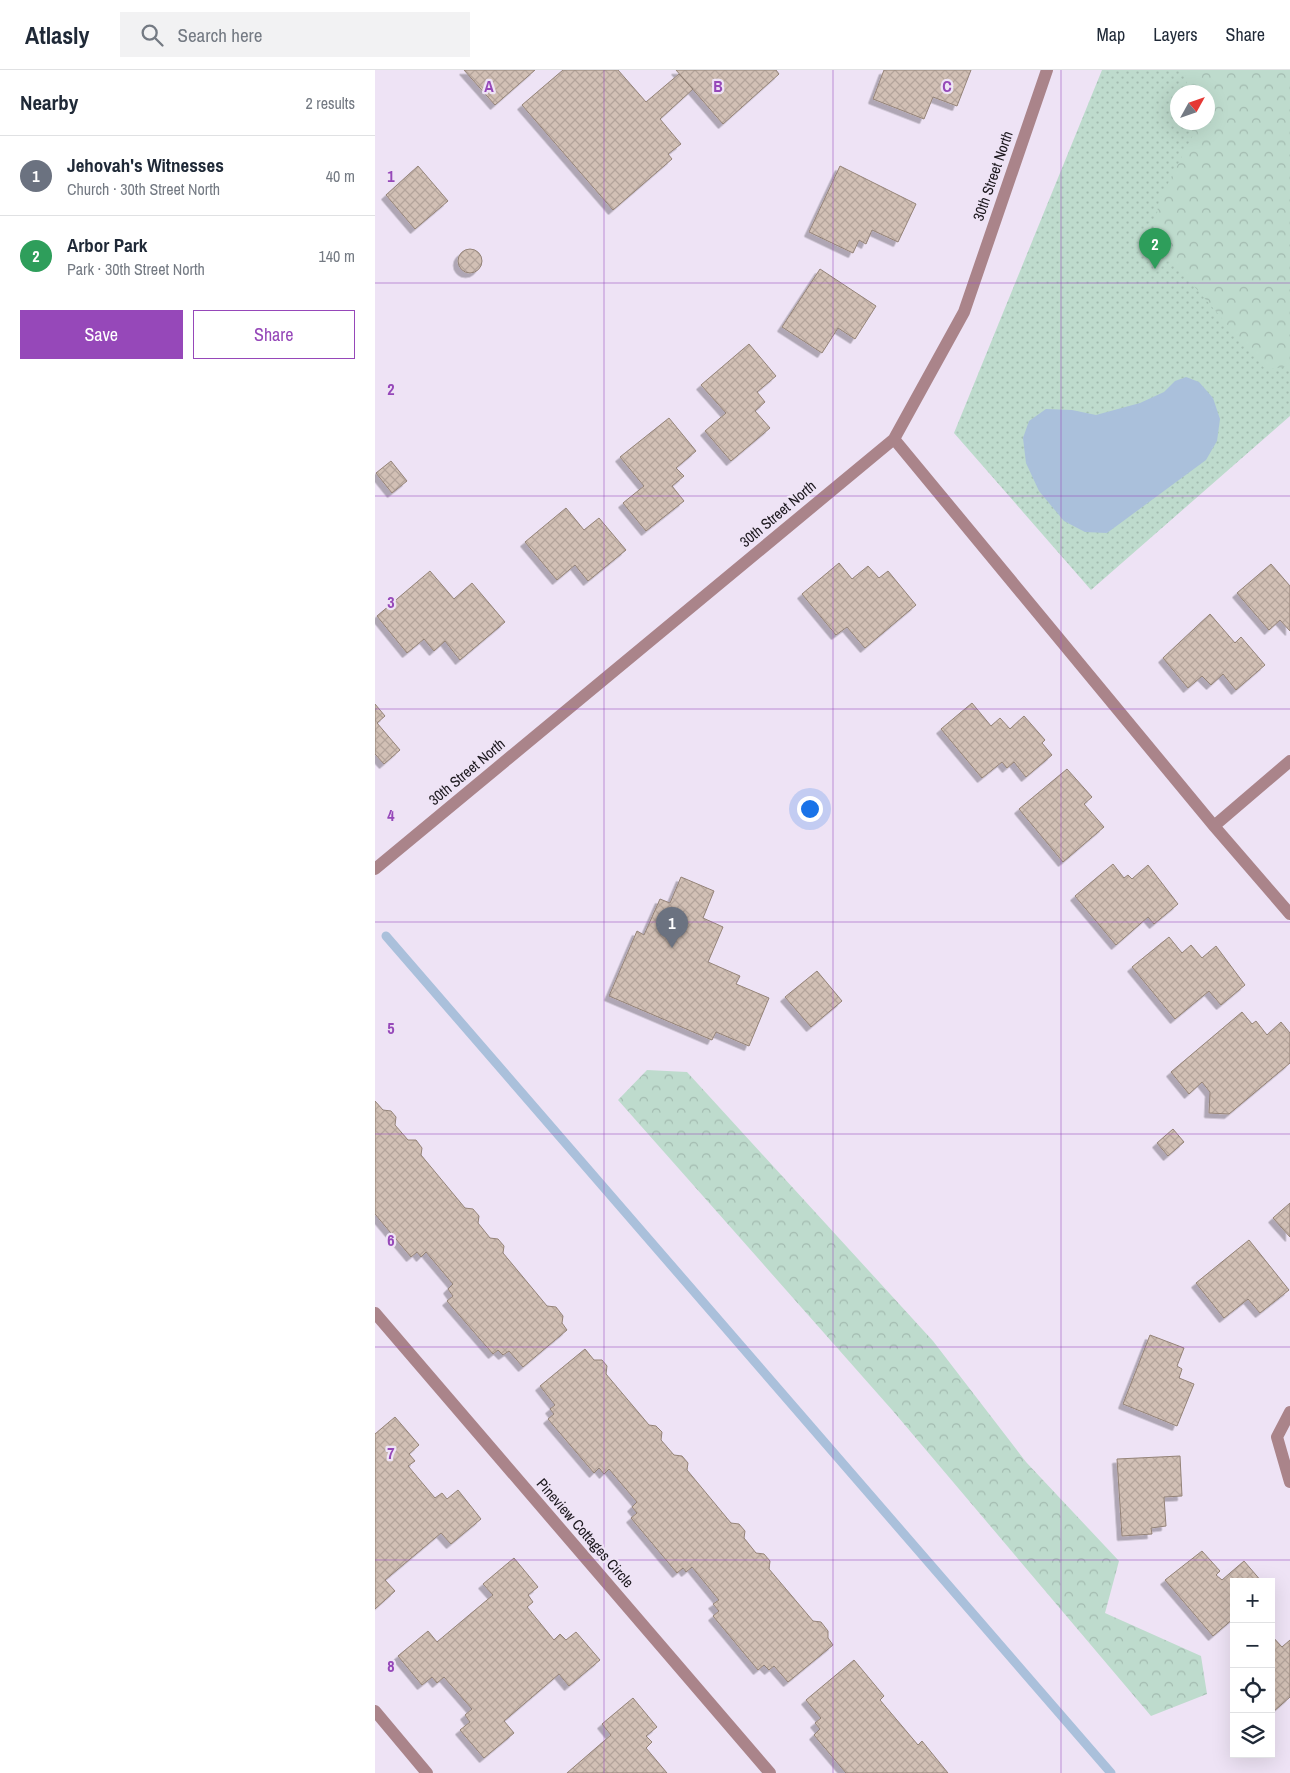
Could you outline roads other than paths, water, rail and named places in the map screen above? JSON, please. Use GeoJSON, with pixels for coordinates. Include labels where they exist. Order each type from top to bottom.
{"type":"FeatureCollection","features":[{"type":"Feature","properties":{"kind":"street","name":"30th Street North"},"geometry":{"type":"LineString","coordinates":[[375,869],[895,438],[964,312],[1047,70]]}},
{"type":"Feature","properties":{"kind":"street"},"geometry":{"type":"LineString","coordinates":[[895,438],[1214,826],[1290,914]]}},
{"type":"Feature","properties":{"kind":"street"},"geometry":{"type":"LineString","coordinates":[[1214,826],[1290,761]]}},
{"type":"Feature","properties":{"kind":"street","name":"Pineview Cottages Circle"},"geometry":{"type":"LineString","coordinates":[[375,1314],[770,1773]]}},
{"type":"Feature","properties":{"kind":"street"},"geometry":{"type":"LineString","coordinates":[[1290,1412],[1277,1437],[1290,1482]]}},
{"type":"Feature","properties":{"kind":"street"},"geometry":{"type":"LineString","coordinates":[[375,1711],[427,1773]]}},
{"type":"Feature","properties":{"kind":"water"},"geometry":{"type":"Polygon","coordinates":[[[1186,377],[1199,382],[1213,398],[1220,419],[1217,441],[1206,460],[1107,533],[1085,532],[1064,521],[1039,491],[1026,463],[1023,438],[1029,421],[1046,409],[1072,410],[1096,415],[1140,403],[1164,392],[1175,381],[1186,377]]]}},
{"type":"Feature","properties":{"kind":"waterway"},"geometry":{"type":"LineString","coordinates":[[386,936],[1111,1773]]}},
{"type":"Feature","properties":{"kind":"place","name":"Arbor Park"},"geometry":{"type":"Point","coordinates":[1155,269]}},
{"type":"Feature","properties":{"kind":"place","name":"Jehovah's Witnesses"},"geometry":{"type":"Point","coordinates":[672,948]}}]}
